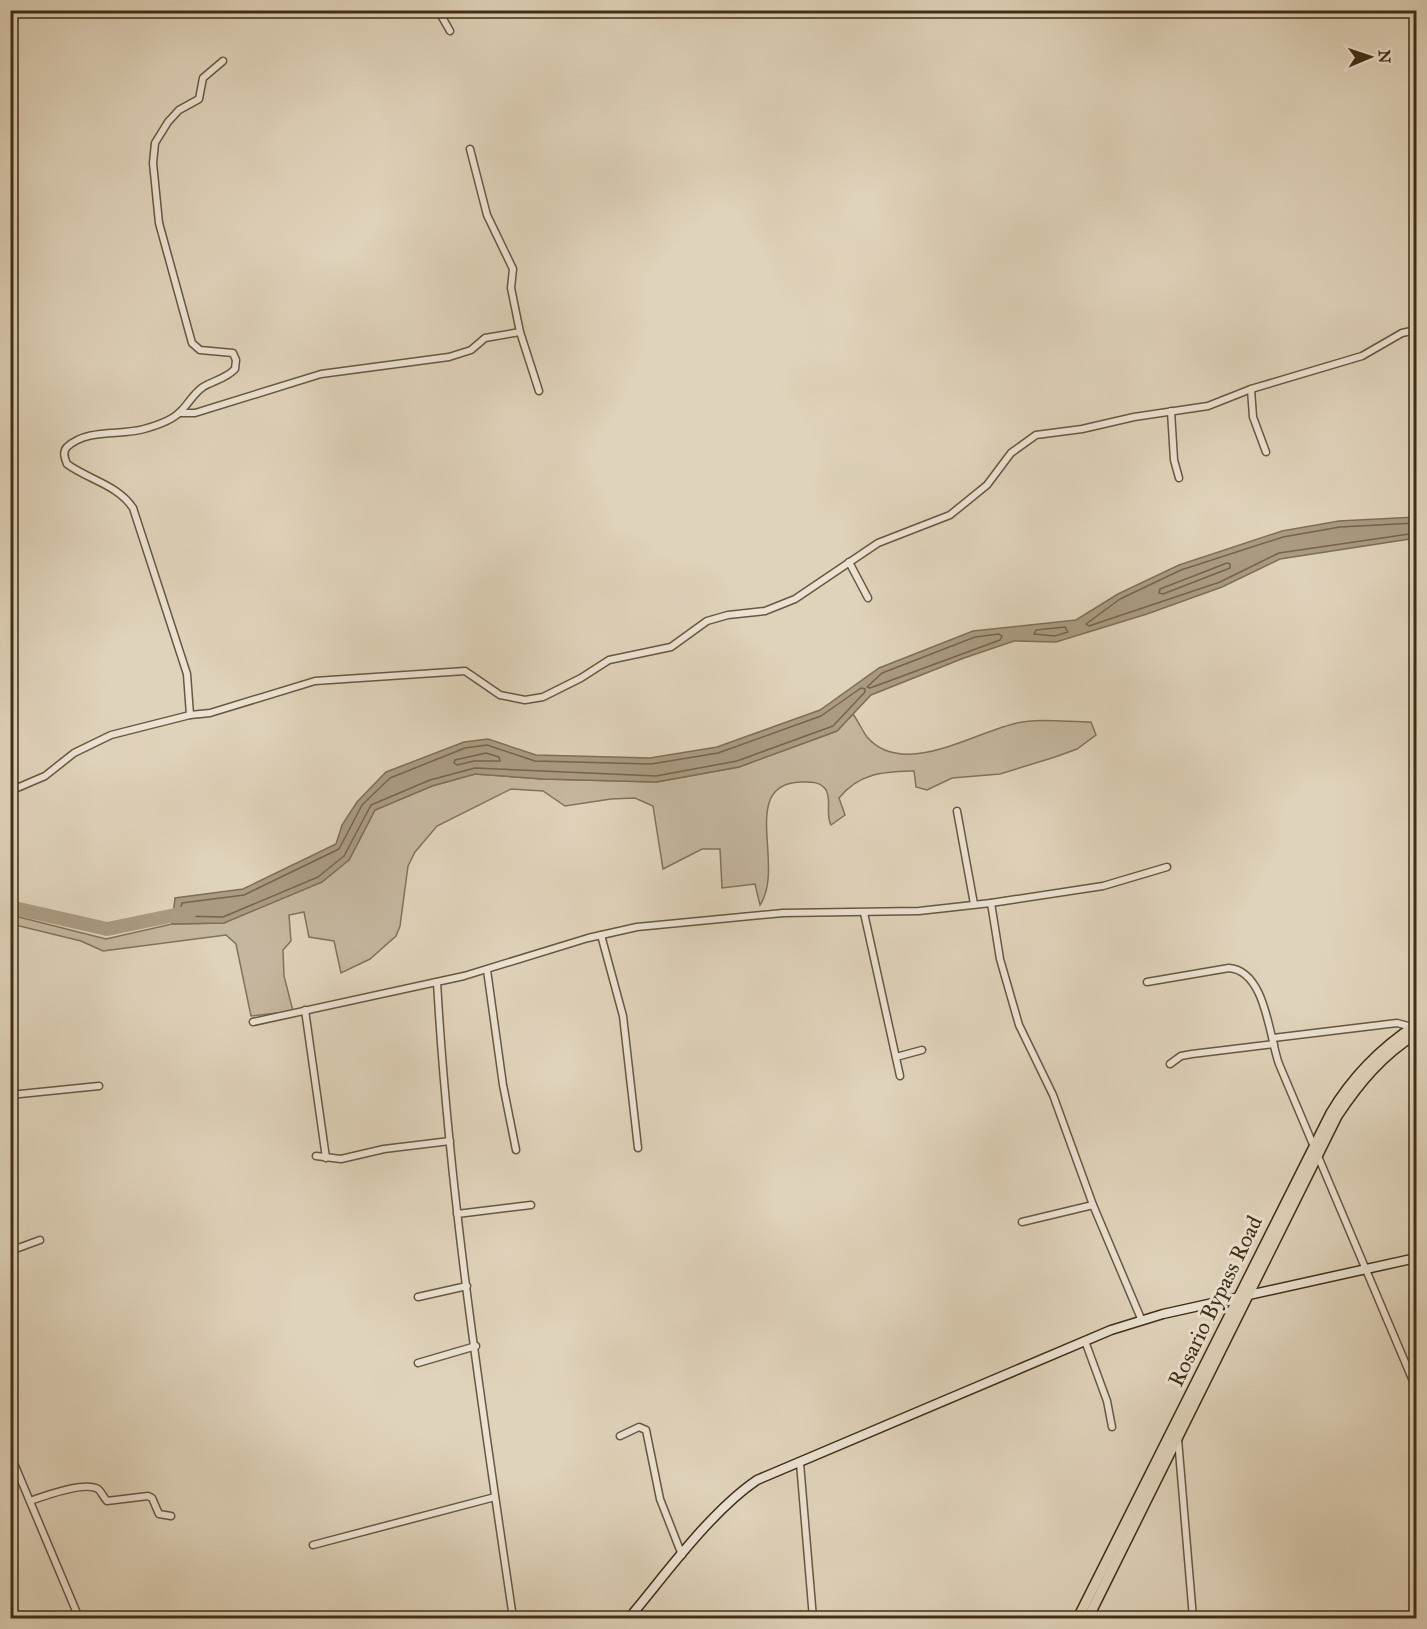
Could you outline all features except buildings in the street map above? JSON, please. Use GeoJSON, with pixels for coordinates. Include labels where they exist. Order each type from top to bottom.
{"type":"FeatureCollection","features":[{"type":"Feature","properties":{"kind":"main road","name":"Rosario Bypass Road"},"geometry":{"type":"LineString","coordinates":[[1078,1618],[1316,1150],[1364,1077],[1415,1029]]}},
{"type":"Feature","properties":{"kind":"main road","name":"Rosario Bypass Road"},"geometry":{"type":"LineString","coordinates":[[1088,1618],[1178,1438],[1244,1295]]}},
{"type":"Feature","properties":{"kind":"street"},"geometry":{"type":"LineString","coordinates":[[438,10],[450,31]]}},
{"type":"Feature","properties":{"kind":"street"},"geometry":{"type":"LineString","coordinates":[[179,413],[191,397],[203,387],[231,373],[237,365],[233,353],[200,350],[192,343],[159,224],[154,152],[157,138],[168,122],[179,110],[199,99],[203,78],[223,61]]}},
{"type":"Feature","properties":{"kind":"street"},"geometry":{"type":"LineString","coordinates":[[470,148],[487,215],[513,269],[511,288],[520,332],[539,391]]}},
{"type":"Feature","properties":{"kind":"street"},"geometry":{"type":"LineString","coordinates":[[10,791],[45,776],[74,753],[94,742],[190,715],[210,713],[315,681],[468,672],[500,695],[531,700],[561,689],[609,660],[672,647],[707,621],[765,611],[784,604],[879,543],[950,514],[987,484],[1011,453],[1036,435],[1208,406],[1251,389],[1362,356],[1402,333],[1416,330]]}},
{"type":"Feature","properties":{"kind":"street"},"geometry":{"type":"LineString","coordinates":[[190,715],[187,674],[133,508],[124,495],[87,478],[67,464],[64,457],[67,447],[107,432],[141,430],[179,413],[195,413],[321,374],[449,357],[471,350],[485,339],[520,332]]}},
{"type":"Feature","properties":{"kind":"street"},"geometry":{"type":"LineString","coordinates":[[1251,389],[1253,417],[1266,452]]}},
{"type":"Feature","properties":{"kind":"street"},"geometry":{"type":"LineString","coordinates":[[1171,411],[1174,460],[1179,478]]}},
{"type":"Feature","properties":{"kind":"street"},"geometry":{"type":"LineString","coordinates":[[849,562],[868,598]]}},
{"type":"Feature","properties":{"kind":"street"},"geometry":{"type":"LineString","coordinates":[[957,811],[974,904]]}},
{"type":"Feature","properties":{"kind":"street"},"geometry":{"type":"LineString","coordinates":[[253,1022],[487,970],[601,935],[659,924],[800,912],[918,911],[991,903],[1103,886],[1167,867]]}},
{"type":"Feature","properties":{"kind":"street"},"geometry":{"type":"LineString","coordinates":[[991,903],[1000,959],[1019,1025],[1053,1095],[1093,1205],[1142,1321]]}},
{"type":"Feature","properties":{"kind":"street"},"geometry":{"type":"LineString","coordinates":[[864,913],[900,1076]]}},
{"type":"Feature","properties":{"kind":"street"},"geometry":{"type":"LineString","coordinates":[[601,935],[623,1016],[638,1148]]}},
{"type":"Feature","properties":{"kind":"street"},"geometry":{"type":"LineString","coordinates":[[1147,982],[1229,968],[1240,969],[1250,978],[1259,996],[1273,1041],[1316,1150],[1416,1388]]}},
{"type":"Feature","properties":{"kind":"street"},"geometry":{"type":"LineString","coordinates":[[487,970],[500,1050],[503,1085],[516,1150]]}},
{"type":"Feature","properties":{"kind":"street"},"geometry":{"type":"LineString","coordinates":[[437,982],[442,1071],[457,1214],[513,1618]]}},
{"type":"Feature","properties":{"kind":"street"},"geometry":{"type":"LineString","coordinates":[[305,1010],[326,1158]]}},
{"type":"Feature","properties":{"kind":"street"},"geometry":{"type":"LineString","coordinates":[[1170,1064],[1181,1056],[1397,1023],[1415,1029]]}},
{"type":"Feature","properties":{"kind":"street"},"geometry":{"type":"LineString","coordinates":[[896,1057],[922,1050]]}},
{"type":"Feature","properties":{"kind":"street"},"geometry":{"type":"LineString","coordinates":[[10,1095],[99,1086]]}},
{"type":"Feature","properties":{"kind":"street"},"geometry":{"type":"LineString","coordinates":[[316,1156],[341,1159],[384,1149],[450,1141]]}},
{"type":"Feature","properties":{"kind":"street"},"geometry":{"type":"LineString","coordinates":[[457,1214],[531,1205]]}},
{"type":"Feature","properties":{"kind":"street"},"geometry":{"type":"LineString","coordinates":[[1022,1222],[1093,1205]]}},
{"type":"Feature","properties":{"kind":"street"},"geometry":{"type":"LineString","coordinates":[[10,1251],[40,1240]]}},
{"type":"Feature","properties":{"kind":"street"},"geometry":{"type":"LineString","coordinates":[[629,1618],[682,1555],[743,1489],[757,1480],[1085,1341],[1142,1321],[1244,1295],[1416,1258]]}},
{"type":"Feature","properties":{"kind":"street"},"geometry":{"type":"LineString","coordinates":[[418,1297],[467,1286]]}},
{"type":"Feature","properties":{"kind":"street"},"geometry":{"type":"LineString","coordinates":[[1085,1341],[1107,1401],[1112,1427]]}},
{"type":"Feature","properties":{"kind":"street"},"geometry":{"type":"LineString","coordinates":[[418,1363],[476,1346]]}},
{"type":"Feature","properties":{"kind":"street"},"geometry":{"type":"LineString","coordinates":[[620,1436],[639,1427],[646,1430],[660,1499],[682,1555]]}},
{"type":"Feature","properties":{"kind":"street"},"geometry":{"type":"LineString","coordinates":[[1178,1438],[1192,1618]]}},
{"type":"Feature","properties":{"kind":"street"},"geometry":{"type":"LineString","coordinates":[[10,1454],[79,1618]]}},
{"type":"Feature","properties":{"kind":"street"},"geometry":{"type":"LineString","coordinates":[[800,1463],[813,1618]]}},
{"type":"Feature","properties":{"kind":"street"},"geometry":{"type":"LineString","coordinates":[[30,1501],[57,1492],[91,1487],[99,1490],[105,1500],[110,1501],[148,1496],[152,1498],[159,1514],[171,1515]]}},
{"type":"Feature","properties":{"kind":"street"},"geometry":{"type":"LineString","coordinates":[[313,1545],[495,1497]]}},
{"type":"Feature","properties":{"kind":"shaded area"},"geometry":{"type":"Polygon","coordinates":[[[853,714],[867,737],[882,749],[900,754],[940,749],[1017,723],[1044,720],[1091,722],[1096,735],[1077,749],[1055,757],[1000,774],[952,778],[927,790],[916,787],[914,771],[883,773],[864,778],[847,789],[839,798],[845,815],[831,825],[828,794],[824,787],[808,782],[782,786],[772,797],[767,812],[769,870],[767,889],[760,905],[755,884],[722,888],[720,849],[702,849],[663,869],[653,806],[635,798],[565,806],[543,791],[511,789],[437,826],[415,852],[408,866],[400,926],[396,936],[370,959],[341,973],[334,941],[309,937],[304,912],[289,915],[291,941],[283,950],[284,976],[293,1011],[251,1016],[236,944],[226,935],[103,951],[81,941],[11,924],[11,915],[106,939],[172,924],[224,923],[349,860],[375,810],[432,786],[475,774],[543,779],[657,782],[739,767],[837,731],[853,714]]]}},
{"type":"Feature","properties":{"kind":"water"},"geometry":{"type":"Polygon","coordinates":[[[1416,517],[1416,538],[1280,559],[1222,587],[1147,614],[1056,642],[1014,641],[964,658],[871,695],[837,731],[739,767],[656,782],[543,779],[475,774],[432,786],[375,810],[349,860],[322,882],[224,923],[172,924],[175,898],[243,889],[336,844],[342,825],[357,802],[386,772],[464,742],[488,739],[536,755],[650,758],[717,747],[820,710],[879,668],[973,631],[1076,620],[1118,594],[1179,565],[1282,531],[1339,521],[1416,517]]]}},
{"type":"Feature","properties":{"kind":"waterway"},"geometry":{"type":"LineString","coordinates":[[10,907],[107,929],[190,912]]}}]}
